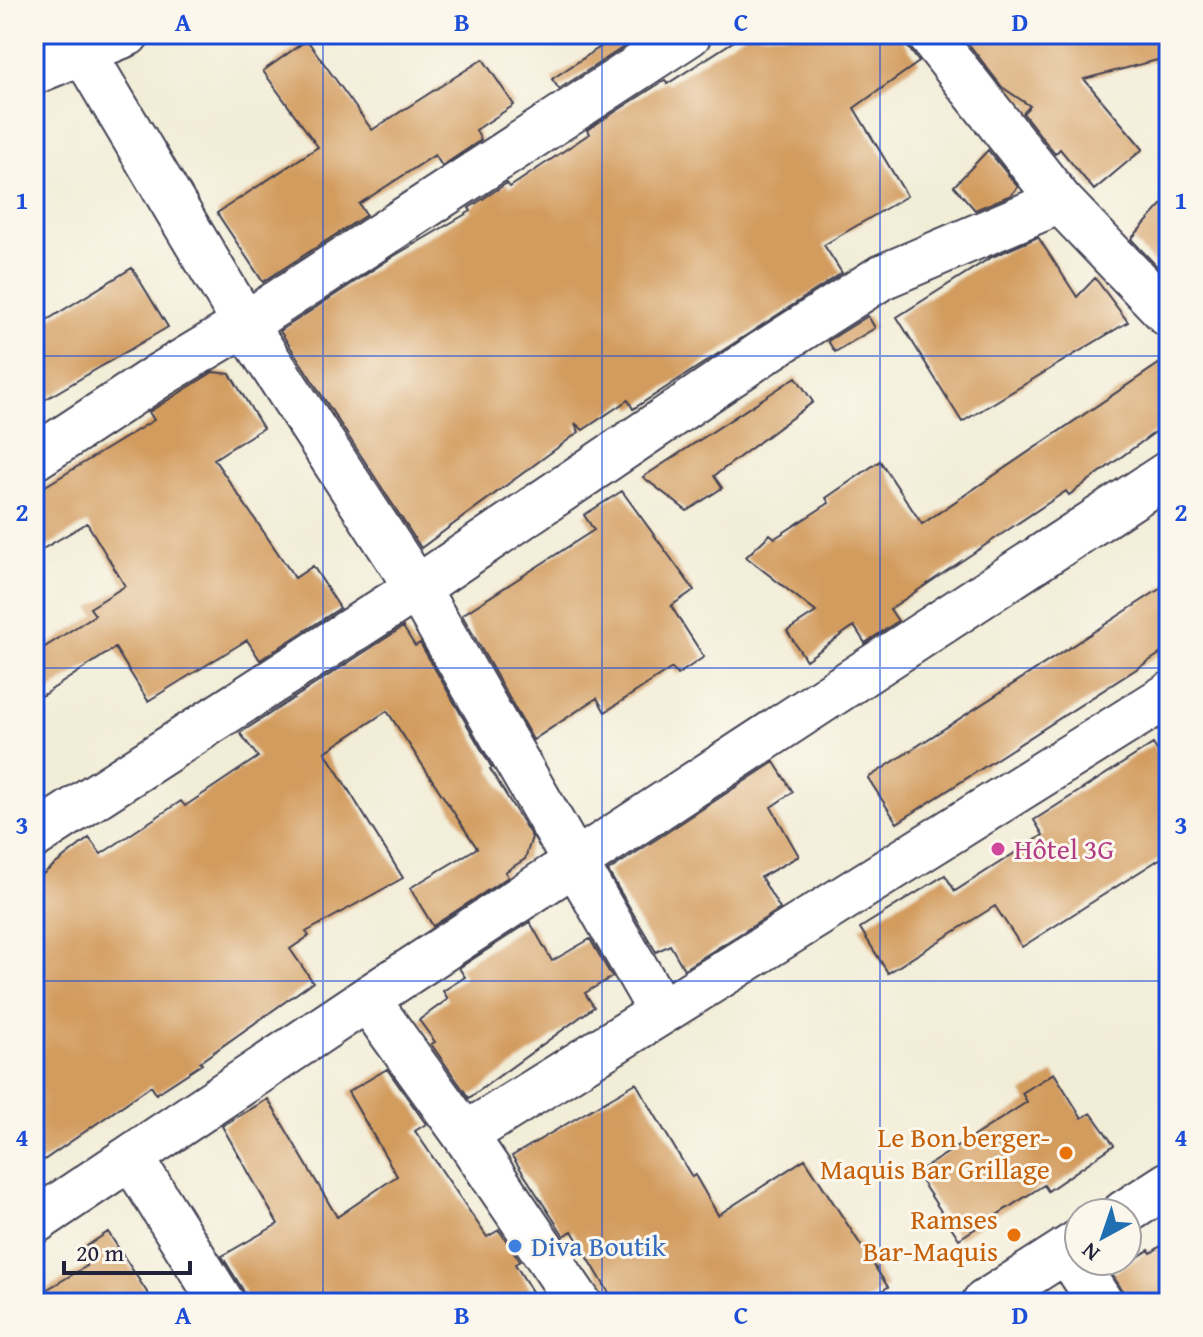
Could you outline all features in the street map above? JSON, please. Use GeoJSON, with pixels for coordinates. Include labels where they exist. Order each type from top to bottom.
{"type":"FeatureCollection","features":[{"type":"Feature","properties":{"kind":"street"},"geometry":{"type":"LineString","coordinates":[[34,72],[74,43],[127,34]]}},
{"type":"Feature","properties":{"kind":"street"},"geometry":{"type":"LineString","coordinates":[[34,458],[689,34]]}},
{"type":"Feature","properties":{"kind":"street"},"geometry":{"type":"LineString","coordinates":[[929,34],[1060,201],[1169,315]]}},
{"type":"Feature","properties":{"kind":"street"},"geometry":{"type":"LineString","coordinates":[[74,43],[245,324],[417,588],[661,1012]]}},
{"type":"Feature","properties":{"kind":"street"},"geometry":{"type":"LineString","coordinates":[[34,836],[417,588],[763,353],[882,277],[1060,201]]}},
{"type":"Feature","properties":{"kind":"street"},"geometry":{"type":"LineString","coordinates":[[34,1222],[367,999],[1169,473]]}},
{"type":"Feature","properties":{"kind":"street"},"geometry":{"type":"LineString","coordinates":[[465,1135],[1169,695]]}},
{"type":"Feature","properties":{"kind":"street"},"geometry":{"type":"LineString","coordinates":[[367,999],[465,1135],[579,1303]]}},
{"type":"Feature","properties":{"kind":"street"},"geometry":{"type":"LineString","coordinates":[[131,1157],[222,1303]]}},
{"type":"Feature","properties":{"kind":"street"},"geometry":{"type":"LineString","coordinates":[[1143,1201],[1169,1184]]}},
{"type":"Feature","properties":{"kind":"street"},"geometry":{"type":"LineString","coordinates":[[984,1303],[1063,1252]]}},
{"type":"Feature","properties":{"kind":"street"},"geometry":{"type":"LineString","coordinates":[[1088,1277],[1101,1303]]}},
{"type":"Feature","properties":{"kind":"building"},"geometry":{"type":"Polygon","coordinates":[[[620,34],[632,34],[636,39],[559,89],[552,79],[620,34]]]}},
{"type":"Feature","properties":{"kind":"building"},"geometry":{"type":"Polygon","coordinates":[[[745,34],[898,34],[919,62],[854,108],[907,196],[824,245],[842,273],[633,409],[628,400],[583,430],[575,423],[579,432],[421,548],[280,331],[394,256],[471,211],[469,208],[507,183],[510,187],[589,134],[587,130],[665,80],[667,84],[745,34]]]}},
{"type":"Feature","properties":{"kind":"building"},"geometry":{"type":"Polygon","coordinates":[[[973,34],[1169,34],[1169,57],[1084,79],[1143,149],[1094,190],[1060,149],[1055,154],[1023,113],[1030,106],[1002,87],[968,43],[973,34]]]}},
{"type":"Feature","properties":{"kind":"building"},"geometry":{"type":"Polygon","coordinates":[[[307,40],[372,130],[483,59],[514,105],[476,130],[481,140],[442,166],[435,155],[359,204],[366,215],[263,282],[217,213],[318,147],[263,71],[307,40]]]}},
{"type":"Feature","properties":{"kind":"building"},"geometry":{"type":"Polygon","coordinates":[[[988,150],[1018,187],[1011,195],[975,210],[954,186],[988,150]]]}},
{"type":"Feature","properties":{"kind":"building"},"geometry":{"type":"Polygon","coordinates":[[[1169,197],[1169,279],[1131,239],[1169,197]]]}},
{"type":"Feature","properties":{"kind":"building"},"geometry":{"type":"Polygon","coordinates":[[[1038,237],[1077,297],[1095,278],[1128,322],[962,422],[897,317],[990,258],[1038,237]]]}},
{"type":"Feature","properties":{"kind":"building"},"geometry":{"type":"Polygon","coordinates":[[[132,268],[168,327],[34,406],[34,328],[132,268]]]}},
{"type":"Feature","properties":{"kind":"building"},"geometry":{"type":"Polygon","coordinates":[[[868,316],[875,328],[835,352],[828,341],[868,316]]]}},
{"type":"Feature","properties":{"kind":"building"},"geometry":{"type":"Polygon","coordinates":[[[1169,357],[1169,422],[1069,495],[1066,491],[890,609],[898,621],[865,643],[854,626],[806,660],[787,631],[816,612],[746,557],[770,534],[775,538],[829,503],[826,498],[880,461],[922,524],[1169,357]]]}},
{"type":"Feature","properties":{"kind":"building"},"geometry":{"type":"Polygon","coordinates":[[[213,372],[230,374],[263,428],[214,459],[295,578],[313,566],[340,608],[260,660],[247,640],[148,701],[115,648],[34,701],[34,654],[95,615],[90,608],[125,586],[87,523],[34,554],[34,493],[154,420],[149,412],[213,372]]]}},
{"type":"Feature","properties":{"kind":"building"},"geometry":{"type":"Polygon","coordinates":[[[796,377],[813,402],[714,476],[722,488],[687,511],[643,477],[796,377]]]}},
{"type":"Feature","properties":{"kind":"building"},"geometry":{"type":"Polygon","coordinates":[[[622,491],[694,590],[671,606],[704,657],[677,675],[672,668],[605,712],[597,698],[533,740],[462,615],[594,530],[584,515],[622,491]]]}},
{"type":"Feature","properties":{"kind":"building"},"geometry":{"type":"Polygon","coordinates":[[[1169,583],[1169,648],[897,823],[868,778],[1169,583]]]}},
{"type":"Feature","properties":{"kind":"building"},"geometry":{"type":"Polygon","coordinates":[[[403,627],[415,646],[420,643],[532,837],[525,859],[505,872],[508,877],[433,926],[410,888],[477,848],[387,711],[325,752],[403,878],[306,932],[309,936],[290,949],[313,982],[200,1062],[202,1064],[156,1094],[151,1086],[34,1167],[34,881],[89,838],[101,854],[181,801],[185,806],[258,757],[240,733],[403,627]]]}},
{"type":"Feature","properties":{"kind":"building"},"geometry":{"type":"Polygon","coordinates":[[[1153,744],[1169,769],[1169,853],[1022,947],[995,906],[888,973],[860,928],[945,875],[955,891],[1043,835],[1034,820],[1153,744]]]}},
{"type":"Feature","properties":{"kind":"building"},"geometry":{"type":"Polygon","coordinates":[[[774,762],[793,792],[771,807],[799,856],[761,877],[780,909],[684,969],[670,945],[656,952],[608,871],[774,762]]]}},
{"type":"Feature","properties":{"kind":"building"},"geometry":{"type":"Polygon","coordinates":[[[530,922],[552,961],[590,939],[612,977],[585,993],[594,1007],[469,1098],[431,1044],[435,1042],[419,1020],[448,999],[443,991],[465,977],[459,968],[530,922]]]}},
{"type":"Feature","properties":{"kind":"building"},"geometry":{"type":"Polygon","coordinates":[[[387,1069],[426,1124],[415,1131],[487,1237],[499,1230],[520,1261],[515,1264],[539,1303],[247,1303],[243,1290],[222,1256],[278,1224],[222,1126],[268,1099],[337,1217],[397,1176],[348,1092],[387,1069]]]}},
{"type":"Feature","properties":{"kind":"building"},"geometry":{"type":"Polygon","coordinates":[[[1054,1073],[1082,1118],[1091,1113],[1114,1145],[1048,1191],[1044,1185],[959,1239],[916,1173],[1027,1102],[1022,1093],[1054,1073]]]}},
{"type":"Feature","properties":{"kind":"building"},"geometry":{"type":"Polygon","coordinates":[[[636,1083],[718,1215],[805,1159],[888,1287],[862,1303],[615,1303],[572,1231],[564,1236],[512,1156],[636,1083]]]}},
{"type":"Feature","properties":{"kind":"building"},"geometry":{"type":"Polygon","coordinates":[[[108,1232],[154,1303],[34,1303],[34,1297],[87,1266],[78,1252],[108,1232]]]}},
{"type":"Feature","properties":{"kind":"building"},"geometry":{"type":"Polygon","coordinates":[[[1169,1240],[1169,1303],[1126,1303],[1114,1277],[1143,1277],[1143,1254],[1149,1250],[1151,1253],[1169,1240]]]}},
{"type":"Feature","properties":{"kind":"place","name":"Hôtel 3G"},"geometry":{"type":"Point","coordinates":[998,849]}},
{"type":"Feature","properties":{"kind":"place","name":"Le Bon berger- Maquis Bar Grillage"},"geometry":{"type":"Point","coordinates":[1066,1153]}},
{"type":"Feature","properties":{"kind":"place","name":"Ramses Bar-Maquis"},"geometry":{"type":"Point","coordinates":[1014,1235]}},
{"type":"Feature","properties":{"kind":"place","name":"Diva Boutik"},"geometry":{"type":"Point","coordinates":[515,1246]}}]}
